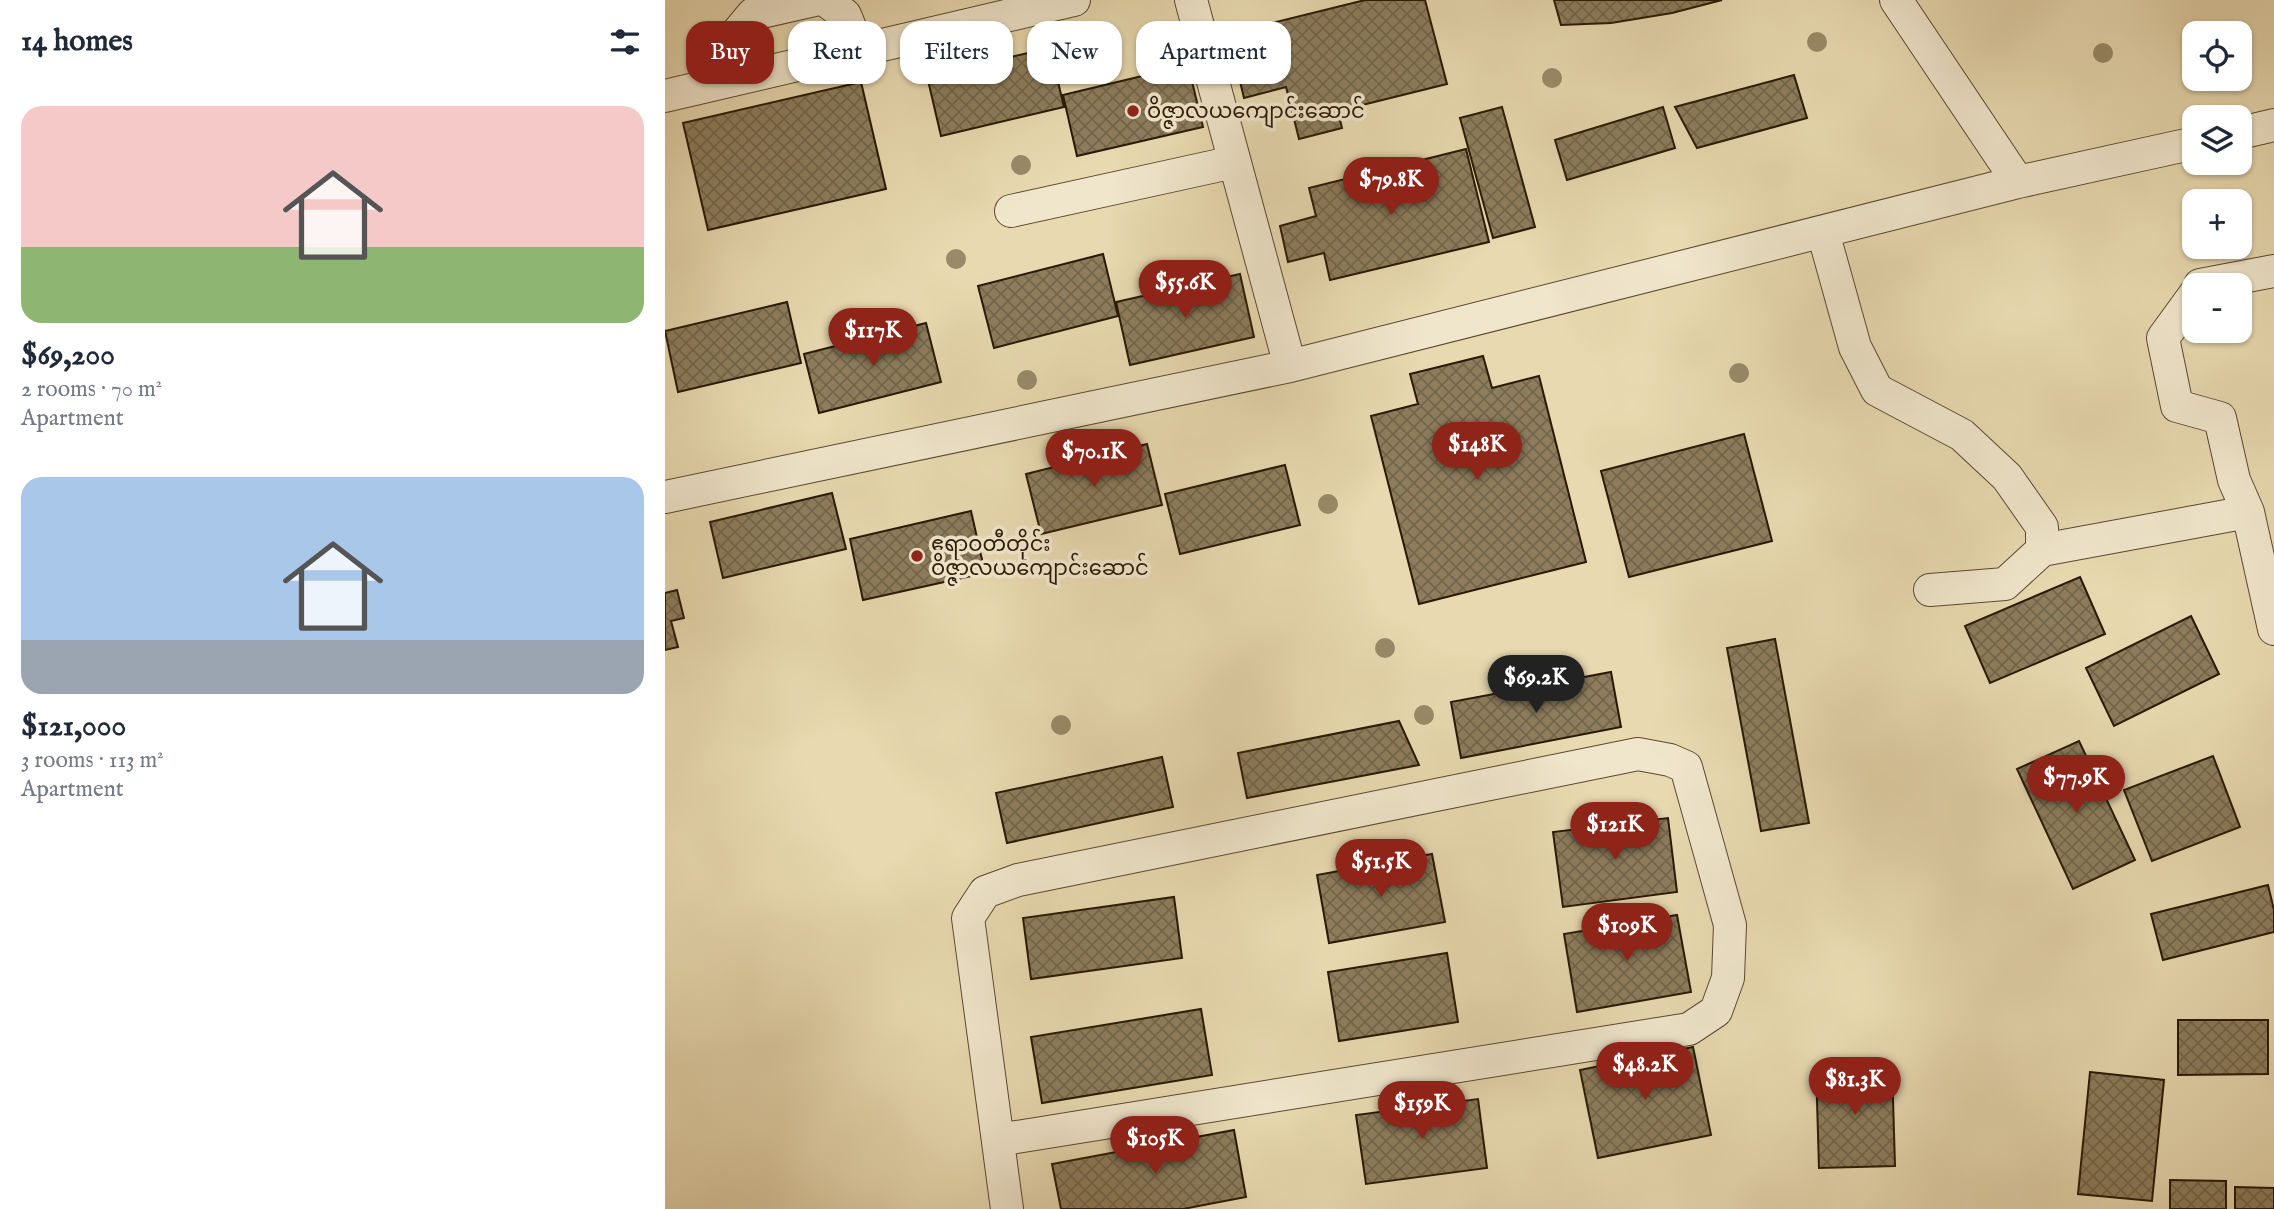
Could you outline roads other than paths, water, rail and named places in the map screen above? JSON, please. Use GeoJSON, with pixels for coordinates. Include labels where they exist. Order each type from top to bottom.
{"type":"FeatureCollection","features":[{"type":"Feature","properties":{"kind":"street"},"geometry":{"type":"LineString","coordinates":[[748,21],[754,14],[815,0]]}},
{"type":"Feature","properties":{"kind":"street"},"geometry":{"type":"LineString","coordinates":[[825,0],[845,15],[847,21]]}},
{"type":"Feature","properties":{"kind":"street"},"geometry":{"type":"LineString","coordinates":[[886,43],[1073,0]]}},
{"type":"Feature","properties":{"kind":"street"},"geometry":{"type":"LineString","coordinates":[[1191,0],[1290,366]]}},
{"type":"Feature","properties":{"kind":"street"},"geometry":{"type":"LineString","coordinates":[[1896,0],[2018,182]]}},
{"type":"Feature","properties":{"kind":"street"},"geometry":{"type":"LineString","coordinates":[[665,96],[715,84]]}},
{"type":"Feature","properties":{"kind":"street"},"geometry":{"type":"LineString","coordinates":[[2252,130],[2274,125]]}},
{"type":"Feature","properties":{"kind":"street"},"geometry":{"type":"LineString","coordinates":[[665,496],[1290,366],[2018,182],[2182,146]]}},
{"type":"Feature","properties":{"kind":"street"},"geometry":{"type":"LineString","coordinates":[[1011,211],[1234,162]]}},
{"type":"Feature","properties":{"kind":"street"},"geometry":{"type":"LineString","coordinates":[[1823,232],[1855,346],[1877,390],[1962,435],[2007,477],[2042,527],[2042,550]]}},
{"type":"Feature","properties":{"kind":"street"},"geometry":{"type":"LineString","coordinates":[[2252,275],[2274,271]]}},
{"type":"Feature","properties":{"kind":"street"},"geometry":{"type":"LineString","coordinates":[[2182,312],[2164,338],[2177,406],[2220,418],[2234,480],[2248,512],[2274,629]]}},
{"type":"Feature","properties":{"kind":"street"},"geometry":{"type":"LineString","coordinates":[[1930,590],[2005,584],[2042,550],[2248,512]]}},
{"type":"Feature","properties":{"kind":"street"},"geometry":{"type":"LineString","coordinates":[[997,1140],[1689,1029],[1716,1010],[1728,978],[1730,925],[1686,767],[1670,760],[1638,754],[1018,880],[985,892],[968,918],[997,1140],[1007,1209]]}},
{"type":"Feature","properties":{"kind":"place","name":"ဝိဇ္ဇာလယကျောင်းဆောင်"},"geometry":{"type":"Point","coordinates":[1133,111]}},
{"type":"Feature","properties":{"kind":"place","name":"ဧရာဝတီတိုင်း ဝိဇ္ဇာလယကျောင်းဆောင်"},"geometry":{"type":"Point","coordinates":[917,556]}}]}
